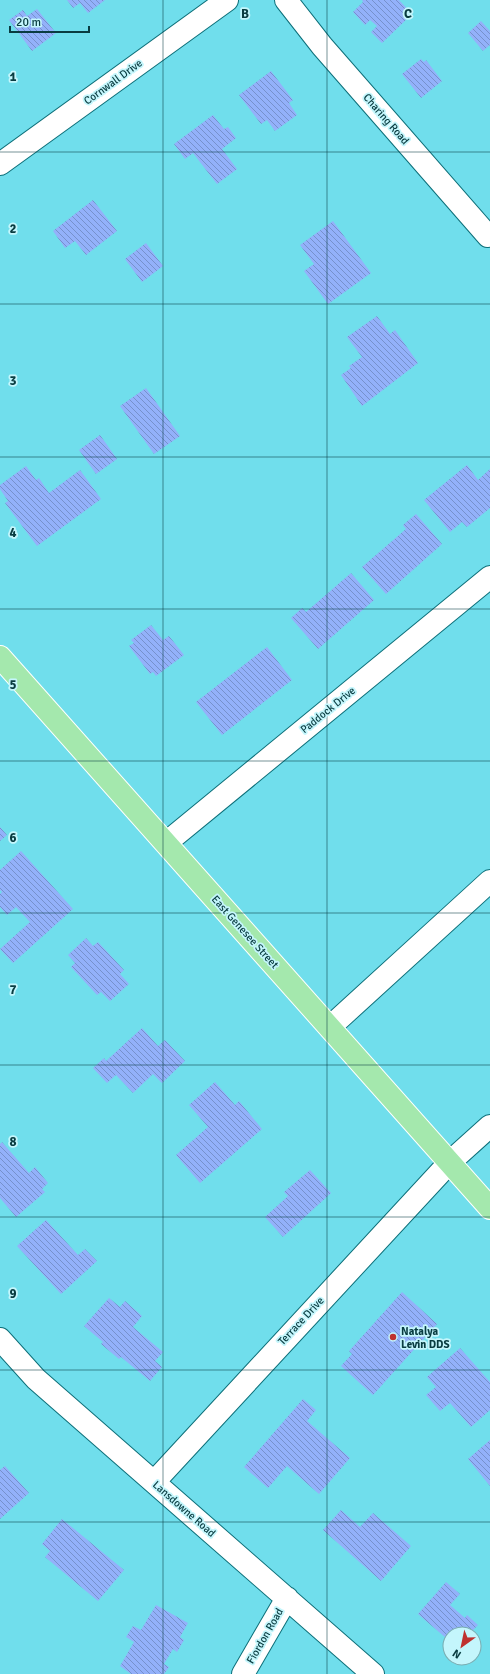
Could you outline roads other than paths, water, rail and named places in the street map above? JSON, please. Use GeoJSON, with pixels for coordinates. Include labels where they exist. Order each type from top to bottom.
{"type":"FeatureCollection","features":[{"type":"Feature","properties":{"kind":"main road","name":"East Genesee Street"},"geometry":{"type":"LineString","coordinates":[[0,657],[490,1208]]}},
{"type":"Feature","properties":{"kind":"street","name":"Cornwall Drive"},"geometry":{"type":"LineString","coordinates":[[0,164],[227,0]]}},
{"type":"Feature","properties":{"kind":"street","name":"Charing Road"},"geometry":{"type":"LineString","coordinates":[[286,0],[322,46],[488,236]]}},
{"type":"Feature","properties":{"kind":"street","name":"Paddock Drive"},"geometry":{"type":"LineString","coordinates":[[166,843],[490,577]]}},
{"type":"Feature","properties":{"kind":"street"},"geometry":{"type":"LineString","coordinates":[[330,1027],[490,881]]}},
{"type":"Feature","properties":{"kind":"street","name":"Terrace Drive"},"geometry":{"type":"LineString","coordinates":[[154,1482],[450,1162],[490,1126]]}},
{"type":"Feature","properties":{"kind":"street","name":"Lansdowne Road"},"geometry":{"type":"LineString","coordinates":[[3,1348],[36,1379],[373,1674]]}},
{"type":"Feature","properties":{"kind":"street","name":"Fiordon Road"},"geometry":{"type":"LineString","coordinates":[[243,1674],[287,1598]]}},
{"type":"Feature","properties":{"kind":"place","name":"Natalya Levin DDS"},"geometry":{"type":"Point","coordinates":[393,1337]}}]}
